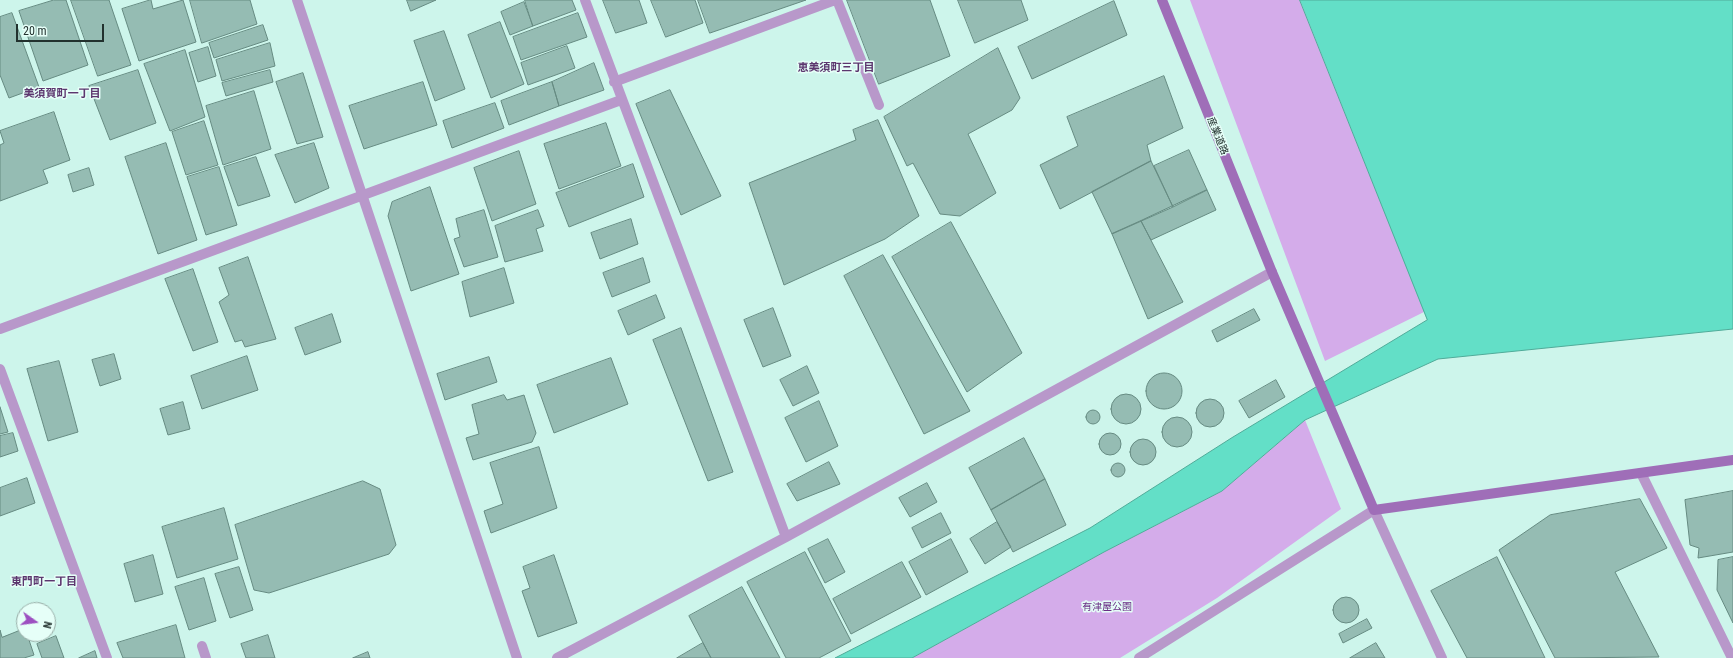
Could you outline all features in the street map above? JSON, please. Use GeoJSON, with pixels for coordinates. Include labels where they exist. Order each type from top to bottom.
{"type":"FeatureCollection","features":[{"type":"Feature","properties":{"kind":"street"},"geometry":{"type":"LineString","coordinates":[[297,0],[364,195],[517,658]]}},
{"type":"Feature","properties":{"kind":"street"},"geometry":{"type":"LineString","coordinates":[[585,0],[614,82],[786,537]]}},
{"type":"Feature","properties":{"kind":"street"},"geometry":{"type":"LineString","coordinates":[[614,82],[836,0],[879,106]]}},
{"type":"Feature","properties":{"kind":"street","name":"産業道路"},"geometry":{"type":"LineString","coordinates":[[1162,0],[1272,272],[1374,510]]}},
{"type":"Feature","properties":{"kind":"street"},"geometry":{"type":"LineString","coordinates":[[0,329],[621,100]]}},
{"type":"Feature","properties":{"kind":"street"},"geometry":{"type":"LineString","coordinates":[[557,658],[786,537],[1272,272]]}},
{"type":"Feature","properties":{"kind":"street"},"geometry":{"type":"LineString","coordinates":[[0,369],[107,658]]}},
{"type":"Feature","properties":{"kind":"street"},"geometry":{"type":"LineString","coordinates":[[1139,658],[1374,510],[1733,460]]}},
{"type":"Feature","properties":{"kind":"street"},"geometry":{"type":"LineString","coordinates":[[1642,473],[1732,658]]}},
{"type":"Feature","properties":{"kind":"street"},"geometry":{"type":"LineString","coordinates":[[1374,510],[1442,658]]}},
{"type":"Feature","properties":{"kind":"street"},"geometry":{"type":"LineString","coordinates":[[202,646],[206,658]]}},
{"type":"Feature","properties":{"kind":"green space"},"geometry":{"type":"Polygon","coordinates":[[[1190,0],[1300,0],[1424,312],[1325,361],[1190,0]]]}},
{"type":"Feature","properties":{"kind":"green space","name":"有津屋公園"},"geometry":{"type":"Polygon","coordinates":[[[1305,420],[1341,509],[1217,598],[1120,658],[912,658],[1104,552],[1222,491],[1305,420]]]}},
{"type":"Feature","properties":{"kind":"shaded area"},"geometry":{"type":"Polygon","coordinates":[[[1300,0],[1733,0],[1733,329],[1438,359],[1305,420],[1222,491],[1104,552],[912,658],[835,658],[1090,528],[1233,437],[1427,320],[1300,0]]]}},
{"type":"Feature","properties":{"kind":"building"},"geometry":{"type":"Polygon","coordinates":[[[54,0],[66,0],[88,65],[43,81],[19,11],[54,0]]]}},
{"type":"Feature","properties":{"kind":"building"},"geometry":{"type":"Polygon","coordinates":[[[71,0],[109,0],[131,65],[98,76],[71,0]]]}},
{"type":"Feature","properties":{"kind":"building"},"geometry":{"type":"Polygon","coordinates":[[[151,0],[153,9],[183,0],[196,42],[139,61],[122,9],[151,0]]]}},
{"type":"Feature","properties":{"kind":"building"},"geometry":{"type":"Polygon","coordinates":[[[190,0],[250,0],[257,24],[202,43],[190,0]]]}},
{"type":"Feature","properties":{"kind":"building"},"geometry":{"type":"Polygon","coordinates":[[[407,0],[436,0],[411,11],[407,0]]]}},
{"type":"Feature","properties":{"kind":"building"},"geometry":{"type":"Polygon","coordinates":[[[525,0],[572,0],[576,10],[533,26],[525,0]]]}},
{"type":"Feature","properties":{"kind":"building"},"geometry":{"type":"Polygon","coordinates":[[[603,0],[639,0],[647,23],[616,33],[603,0]]]}},
{"type":"Feature","properties":{"kind":"building"},"geometry":{"type":"Polygon","coordinates":[[[651,0],[695,0],[703,23],[666,37],[651,0]]]}},
{"type":"Feature","properties":{"kind":"building"},"geometry":{"type":"Polygon","coordinates":[[[698,0],[806,0],[710,33],[698,0]]]}},
{"type":"Feature","properties":{"kind":"building"},"geometry":{"type":"Polygon","coordinates":[[[847,0],[930,0],[950,56],[879,84],[847,0]]]}},
{"type":"Feature","properties":{"kind":"building"},"geometry":{"type":"Polygon","coordinates":[[[958,0],[1021,0],[1028,20],[975,43],[958,0]]]}},
{"type":"Feature","properties":{"kind":"building"},"geometry":{"type":"Polygon","coordinates":[[[1114,1],[1127,35],[1032,79],[1018,47],[1114,1]]]}},
{"type":"Feature","properties":{"kind":"building"},"geometry":{"type":"Polygon","coordinates":[[[524,2],[533,26],[510,35],[501,12],[524,2]]]}},
{"type":"Feature","properties":{"kind":"building"},"geometry":{"type":"Polygon","coordinates":[[[12,13],[39,87],[9,98],[0,75],[0,17],[12,13]]]}},
{"type":"Feature","properties":{"kind":"building"},"geometry":{"type":"Polygon","coordinates":[[[578,13],[587,37],[521,60],[513,37],[578,13]]]}},
{"type":"Feature","properties":{"kind":"building"},"geometry":{"type":"Polygon","coordinates":[[[500,22],[524,84],[491,98],[468,35],[500,22]]]}},
{"type":"Feature","properties":{"kind":"building"},"geometry":{"type":"Polygon","coordinates":[[[263,25],[268,40],[214,58],[209,43],[263,25]]]}},
{"type":"Feature","properties":{"kind":"building"},"geometry":{"type":"Polygon","coordinates":[[[444,31],[465,89],[435,101],[414,41],[444,31]]]}},
{"type":"Feature","properties":{"kind":"building"},"geometry":{"type":"Polygon","coordinates":[[[270,43],[275,66],[222,81],[216,60],[270,43]]]}},
{"type":"Feature","properties":{"kind":"building"},"geometry":{"type":"Polygon","coordinates":[[[567,46],[575,68],[528,85],[521,63],[567,46]]]}},
{"type":"Feature","properties":{"kind":"building"},"geometry":{"type":"Polygon","coordinates":[[[208,47],[216,76],[198,82],[189,53],[208,47]]]}},
{"type":"Feature","properties":{"kind":"building"},"geometry":{"type":"Polygon","coordinates":[[[998,48],[1020,98],[1012,110],[968,134],[996,193],[960,216],[940,214],[913,163],[907,166],[884,117],[998,48]]]}},
{"type":"Feature","properties":{"kind":"building"},"geometry":{"type":"Polygon","coordinates":[[[185,50],[205,117],[170,131],[144,64],[185,50]]]}},
{"type":"Feature","properties":{"kind":"building"},"geometry":{"type":"Polygon","coordinates":[[[594,63],[604,90],[559,106],[552,82],[594,63]]]}},
{"type":"Feature","properties":{"kind":"building"},"geometry":{"type":"Polygon","coordinates":[[[138,70],[156,123],[110,140],[89,86],[138,70]]]}},
{"type":"Feature","properties":{"kind":"building"},"geometry":{"type":"Polygon","coordinates":[[[270,70],[273,82],[226,96],[222,83],[270,70]]]}},
{"type":"Feature","properties":{"kind":"building"},"geometry":{"type":"Polygon","coordinates":[[[303,73],[323,137],[297,144],[276,82],[303,73]]]}},
{"type":"Feature","properties":{"kind":"building"},"geometry":{"type":"Polygon","coordinates":[[[1164,76],[1183,128],[1147,145],[1151,161],[1060,209],[1040,165],[1078,146],[1067,117],[1164,76]]]}},
{"type":"Feature","properties":{"kind":"building"},"geometry":{"type":"Polygon","coordinates":[[[423,82],[437,125],[364,149],[349,106],[423,82]]]}},
{"type":"Feature","properties":{"kind":"building"},"geometry":{"type":"Polygon","coordinates":[[[552,82],[559,106],[509,125],[501,101],[552,82]]]}},
{"type":"Feature","properties":{"kind":"building"},"geometry":{"type":"Polygon","coordinates":[[[670,90],[721,196],[681,215],[636,104],[670,90]]]}},
{"type":"Feature","properties":{"kind":"building"},"geometry":{"type":"Polygon","coordinates":[[[254,91],[271,149],[223,165],[206,106],[254,91]]]}},
{"type":"Feature","properties":{"kind":"building"},"geometry":{"type":"Polygon","coordinates":[[[495,103],[504,128],[452,148],[443,121],[495,103]]]}},
{"type":"Feature","properties":{"kind":"building"},"geometry":{"type":"Polygon","coordinates":[[[54,112],[70,160],[43,170],[48,183],[0,201],[0,145],[4,143],[0,131],[54,112]]]}},
{"type":"Feature","properties":{"kind":"building"},"geometry":{"type":"Polygon","coordinates":[[[878,120],[919,216],[885,239],[784,285],[749,183],[856,140],[853,130],[878,120]]]}},
{"type":"Feature","properties":{"kind":"building"},"geometry":{"type":"Polygon","coordinates":[[[204,121],[218,165],[186,175],[172,132],[204,121]]]}},
{"type":"Feature","properties":{"kind":"building"},"geometry":{"type":"Polygon","coordinates":[[[606,123],[621,166],[559,189],[544,144],[606,123]]]}},
{"type":"Feature","properties":{"kind":"building"},"geometry":{"type":"Polygon","coordinates":[[[166,143],[197,240],[158,254],[125,157],[166,143]]]}},
{"type":"Feature","properties":{"kind":"building"},"geometry":{"type":"Polygon","coordinates":[[[314,143],[329,188],[295,203],[275,155],[314,143]]]}},
{"type":"Feature","properties":{"kind":"building"},"geometry":{"type":"Polygon","coordinates":[[[1189,150],[1207,190],[1173,207],[1154,166],[1189,150]]]}},
{"type":"Feature","properties":{"kind":"building"},"geometry":{"type":"Polygon","coordinates":[[[519,151],[536,204],[492,221],[474,168],[519,151]]]}},
{"type":"Feature","properties":{"kind":"building"},"geometry":{"type":"Polygon","coordinates":[[[256,157],[270,196],[238,206],[224,167],[256,157]]]}},
{"type":"Feature","properties":{"kind":"building"},"geometry":{"type":"Polygon","coordinates":[[[1151,161],[1173,207],[1112,234],[1092,192],[1151,161]]]}},
{"type":"Feature","properties":{"kind":"building"},"geometry":{"type":"Polygon","coordinates":[[[633,164],[644,197],[569,227],[556,193],[633,164]]]}},
{"type":"Feature","properties":{"kind":"building"},"geometry":{"type":"Polygon","coordinates":[[[219,167],[237,225],[206,235],[187,177],[219,167]]]}},
{"type":"Feature","properties":{"kind":"building"},"geometry":{"type":"Polygon","coordinates":[[[89,168],[94,185],[73,192],[68,175],[89,168]]]}},
{"type":"Feature","properties":{"kind":"building"},"geometry":{"type":"Polygon","coordinates":[[[430,187],[459,274],[411,291],[388,216],[392,202],[430,187]]]}},
{"type":"Feature","properties":{"kind":"building"},"geometry":{"type":"Polygon","coordinates":[[[1207,190],[1216,210],[1151,240],[1141,221],[1207,190]]]}},
{"type":"Feature","properties":{"kind":"building"},"geometry":{"type":"Polygon","coordinates":[[[484,210],[498,257],[464,267],[454,239],[460,237],[456,219],[484,210]]]}},
{"type":"Feature","properties":{"kind":"building"},"geometry":{"type":"Polygon","coordinates":[[[538,210],[544,226],[536,229],[543,251],[505,262],[495,226],[538,210]]]}},
{"type":"Feature","properties":{"kind":"building"},"geometry":{"type":"Polygon","coordinates":[[[631,219],[638,244],[600,259],[591,233],[631,219]]]}},
{"type":"Feature","properties":{"kind":"building"},"geometry":{"type":"Polygon","coordinates":[[[1141,221],[1183,302],[1148,319],[1112,234],[1141,221]]]}},
{"type":"Feature","properties":{"kind":"building"},"geometry":{"type":"Polygon","coordinates":[[[951,222],[1022,353],[967,392],[892,257],[951,222]]]}},
{"type":"Feature","properties":{"kind":"building"},"geometry":{"type":"Polygon","coordinates":[[[883,255],[970,411],[924,434],[844,276],[883,255]]]}},
{"type":"Feature","properties":{"kind":"building"},"geometry":{"type":"Polygon","coordinates":[[[248,257],[276,339],[245,347],[242,340],[235,342],[219,302],[229,295],[219,268],[248,257]]]}},
{"type":"Feature","properties":{"kind":"building"},"geometry":{"type":"Polygon","coordinates":[[[643,258],[650,282],[612,297],[603,273],[643,258]]]}},
{"type":"Feature","properties":{"kind":"building"},"geometry":{"type":"Polygon","coordinates":[[[504,268],[514,303],[470,317],[462,282],[504,268]]]}},
{"type":"Feature","properties":{"kind":"building"},"geometry":{"type":"Polygon","coordinates":[[[193,269],[218,342],[193,351],[165,279],[193,269]]]}},
{"type":"Feature","properties":{"kind":"building"},"geometry":{"type":"Polygon","coordinates":[[[656,295],[665,318],[628,335],[618,311],[656,295]]]}},
{"type":"Feature","properties":{"kind":"building"},"geometry":{"type":"Polygon","coordinates":[[[773,308],[791,356],[763,367],[744,320],[773,308]]]}},
{"type":"Feature","properties":{"kind":"building"},"geometry":{"type":"Polygon","coordinates":[[[1254,309],[1260,320],[1217,342],[1212,331],[1254,309]]]}},
{"type":"Feature","properties":{"kind":"building"},"geometry":{"type":"Polygon","coordinates":[[[332,314],[341,342],[305,355],[295,328],[332,314]]]}},
{"type":"Feature","properties":{"kind":"building"},"geometry":{"type":"Polygon","coordinates":[[[681,328],[733,472],[708,481],[653,340],[681,328]]]}},
{"type":"Feature","properties":{"kind":"building"},"geometry":{"type":"Polygon","coordinates":[[[114,354],[121,379],[100,386],[92,360],[114,354]]]}},
{"type":"Feature","properties":{"kind":"building"},"geometry":{"type":"Polygon","coordinates":[[[247,356],[258,390],[202,409],[191,376],[247,356]]]}},
{"type":"Feature","properties":{"kind":"building"},"geometry":{"type":"Polygon","coordinates":[[[489,357],[497,382],[445,400],[437,374],[489,357]]]}},
{"type":"Feature","properties":{"kind":"building"},"geometry":{"type":"Polygon","coordinates":[[[611,358],[628,404],[554,433],[537,385],[611,358]]]}},
{"type":"Feature","properties":{"kind":"building"},"geometry":{"type":"Polygon","coordinates":[[[59,361],[78,432],[48,441],[27,369],[59,361]]]}},
{"type":"Feature","properties":{"kind":"building"},"geometry":{"type":"Polygon","coordinates":[[[807,366],[819,393],[793,406],[780,380],[807,366]]]}},
{"type":"Feature","properties":{"kind":"building"},"geometry":{"type":"Polygon","coordinates":[[[1164,373],[1174,376],[1179,381],[1182,391],[1179,401],[1174,406],[1164,409],[1154,406],[1149,401],[1146,391],[1149,381],[1154,376],[1164,373]]]}},
{"type":"Feature","properties":{"kind":"building"},"geometry":{"type":"Polygon","coordinates":[[[1276,380],[1285,397],[1249,418],[1239,401],[1276,380]]]}},
{"type":"Feature","properties":{"kind":"building"},"geometry":{"type":"Polygon","coordinates":[[[1126,394],[1132,395],[1140,403],[1140,415],[1132,423],[1126,424],[1120,423],[1112,415],[1111,409],[1112,403],[1120,395],[1126,394]]]}},
{"type":"Feature","properties":{"kind":"building"},"geometry":{"type":"Polygon","coordinates":[[[504,395],[507,400],[524,395],[536,433],[532,442],[473,460],[466,438],[479,434],[472,405],[504,395]]]}},
{"type":"Feature","properties":{"kind":"building"},"geometry":{"type":"Polygon","coordinates":[[[1210,399],[1220,403],[1224,413],[1220,423],[1210,427],[1200,423],[1196,413],[1200,403],[1210,399]]]}},
{"type":"Feature","properties":{"kind":"building"},"geometry":{"type":"Polygon","coordinates":[[[819,401],[838,446],[806,462],[785,418],[819,401]]]}},
{"type":"Feature","properties":{"kind":"building"},"geometry":{"type":"Polygon","coordinates":[[[183,402],[190,429],[168,435],[160,409],[183,402]]]}},
{"type":"Feature","properties":{"kind":"building"},"geometry":{"type":"Polygon","coordinates":[[[0,407],[8,432],[0,434],[0,407]]]}},
{"type":"Feature","properties":{"kind":"building"},"geometry":{"type":"Polygon","coordinates":[[[1093,410],[1098,412],[1100,417],[1098,422],[1093,424],[1088,422],[1086,417],[1088,412],[1093,410]]]}},
{"type":"Feature","properties":{"kind":"building"},"geometry":{"type":"Polygon","coordinates":[[[1177,417],[1188,421],[1192,432],[1188,443],[1177,447],[1166,443],[1162,432],[1166,421],[1177,417]]]}},
{"type":"Feature","properties":{"kind":"building"},"geometry":{"type":"Polygon","coordinates":[[[13,433],[18,451],[0,457],[0,436],[13,433]]]}},
{"type":"Feature","properties":{"kind":"building"},"geometry":{"type":"Polygon","coordinates":[[[1110,433],[1118,436],[1121,444],[1118,452],[1110,455],[1102,452],[1099,444],[1102,436],[1110,433]]]}},
{"type":"Feature","properties":{"kind":"building"},"geometry":{"type":"Polygon","coordinates":[[[1024,438],[1045,479],[991,510],[969,468],[1024,438]]]}},
{"type":"Feature","properties":{"kind":"building"},"geometry":{"type":"Polygon","coordinates":[[[1143,439],[1152,443],[1156,452],[1152,461],[1143,465],[1134,461],[1130,452],[1134,443],[1143,439]]]}},
{"type":"Feature","properties":{"kind":"building"},"geometry":{"type":"Polygon","coordinates":[[[539,447],[557,508],[491,533],[484,511],[503,504],[490,463],[539,447]]]}},
{"type":"Feature","properties":{"kind":"building"},"geometry":{"type":"Polygon","coordinates":[[[829,462],[840,484],[797,501],[787,484],[829,462]]]}},
{"type":"Feature","properties":{"kind":"building"},"geometry":{"type":"Polygon","coordinates":[[[1118,463],[1123,465],[1125,470],[1123,475],[1118,477],[1113,475],[1111,470],[1113,465],[1118,463]]]}},
{"type":"Feature","properties":{"kind":"building"},"geometry":{"type":"Polygon","coordinates":[[[27,478],[35,503],[0,516],[0,488],[27,478]]]}},
{"type":"Feature","properties":{"kind":"building"},"geometry":{"type":"Polygon","coordinates":[[[1045,479],[1066,525],[1013,552],[991,510],[1045,479]]]}},
{"type":"Feature","properties":{"kind":"building"},"geometry":{"type":"Polygon","coordinates":[[[363,481],[380,489],[396,545],[389,554],[269,593],[254,590],[235,525],[363,481]]]}},
{"type":"Feature","properties":{"kind":"building"},"geometry":{"type":"Polygon","coordinates":[[[927,483],[937,502],[910,517],[899,498],[927,483]]]}},
{"type":"Feature","properties":{"kind":"building"},"geometry":{"type":"Polygon","coordinates":[[[1733,491],[1733,552],[1698,558],[1699,548],[1690,545],[1685,500],[1733,491]]]}},
{"type":"Feature","properties":{"kind":"building"},"geometry":{"type":"Polygon","coordinates":[[[1640,499],[1667,548],[1615,572],[1659,657],[1555,658],[1499,550],[1550,515],[1640,499]]]}},
{"type":"Feature","properties":{"kind":"building"},"geometry":{"type":"Polygon","coordinates":[[[224,508],[238,559],[177,578],[162,527],[224,508]]]}},
{"type":"Feature","properties":{"kind":"building"},"geometry":{"type":"Polygon","coordinates":[[[941,513],[951,533],[922,548],[912,528],[941,513]]]}},
{"type":"Feature","properties":{"kind":"building"},"geometry":{"type":"Polygon","coordinates":[[[997,522],[1011,547],[985,564],[970,539],[997,522]]]}},
{"type":"Feature","properties":{"kind":"building"},"geometry":{"type":"Polygon","coordinates":[[[828,539],[845,572],[825,583],[808,549],[828,539]]]}},
{"type":"Feature","properties":{"kind":"building"},"geometry":{"type":"Polygon","coordinates":[[[951,539],[968,572],[926,595],[909,562],[951,539]]]}},
{"type":"Feature","properties":{"kind":"building"},"geometry":{"type":"Polygon","coordinates":[[[805,552],[851,641],[819,658],[786,658],[747,582],[805,552]]]}},
{"type":"Feature","properties":{"kind":"building"},"geometry":{"type":"Polygon","coordinates":[[[153,555],[163,594],[135,602],[124,564],[153,555]]]}},
{"type":"Feature","properties":{"kind":"building"},"geometry":{"type":"Polygon","coordinates":[[[554,555],[577,623],[538,637],[522,591],[530,588],[523,567],[554,555]]]}},
{"type":"Feature","properties":{"kind":"building"},"geometry":{"type":"Polygon","coordinates":[[[1497,557],[1545,658],[1467,658],[1431,591],[1497,557]]]}},
{"type":"Feature","properties":{"kind":"building"},"geometry":{"type":"Polygon","coordinates":[[[1733,557],[1733,623],[1717,590],[1718,560],[1733,557]]]}},
{"type":"Feature","properties":{"kind":"building"},"geometry":{"type":"Polygon","coordinates":[[[902,562],[921,597],[851,634],[833,599],[902,562]]]}},
{"type":"Feature","properties":{"kind":"building"},"geometry":{"type":"Polygon","coordinates":[[[239,567],[253,610],[230,618],[215,574],[239,567]]]}},
{"type":"Feature","properties":{"kind":"building"},"geometry":{"type":"Polygon","coordinates":[[[204,578],[216,621],[189,630],[175,587],[204,578]]]}},
{"type":"Feature","properties":{"kind":"building"},"geometry":{"type":"Polygon","coordinates":[[[742,587],[780,658],[711,658],[689,616],[742,587]]]}},
{"type":"Feature","properties":{"kind":"building"},"geometry":{"type":"Polygon","coordinates":[[[1346,597],[1355,601],[1359,610],[1355,619],[1346,623],[1337,619],[1333,610],[1337,601],[1346,597]]]}},
{"type":"Feature","properties":{"kind":"building"},"geometry":{"type":"Polygon","coordinates":[[[1367,619],[1372,628],[1343,643],[1339,634],[1367,619]]]}},
{"type":"Feature","properties":{"kind":"building"},"geometry":{"type":"Polygon","coordinates":[[[176,625],[185,658],[123,658],[117,643],[176,625]]]}},
{"type":"Feature","properties":{"kind":"building"},"geometry":{"type":"Polygon","coordinates":[[[0,630],[2,637],[16,632],[16,642],[30,642],[34,655],[24,658],[0,658],[0,630]]]}},
{"type":"Feature","properties":{"kind":"building"},"geometry":{"type":"Polygon","coordinates":[[[268,635],[275,658],[246,658],[241,644],[268,635]]]}},
{"type":"Feature","properties":{"kind":"building"},"geometry":{"type":"Polygon","coordinates":[[[56,636],[64,658],[42,658],[37,644],[42,642],[56,642],[56,636]]]}},
{"type":"Feature","properties":{"kind":"building"},"geometry":{"type":"Polygon","coordinates":[[[703,643],[711,658],[677,658],[703,643]]]}},
{"type":"Feature","properties":{"kind":"building"},"geometry":{"type":"Polygon","coordinates":[[[1376,643],[1385,658],[1350,658],[1376,643]]]}},
{"type":"Feature","properties":{"kind":"building"},"geometry":{"type":"Polygon","coordinates":[[[95,651],[97,658],[79,658],[95,651]]]}},
{"type":"Feature","properties":{"kind":"building"},"geometry":{"type":"Polygon","coordinates":[[[368,652],[370,658],[353,658],[368,652]]]}},
{"type":"Feature","properties":{"kind":"district","name":"恵美須町三丁目"},"geometry":{"type":"Point","coordinates":[836,68]}},
{"type":"Feature","properties":{"kind":"district","name":"美須賀町一丁目"},"geometry":{"type":"Point","coordinates":[62,94]}},
{"type":"Feature","properties":{"kind":"district","name":"東門町一丁目"},"geometry":{"type":"Point","coordinates":[44,582]}}]}
